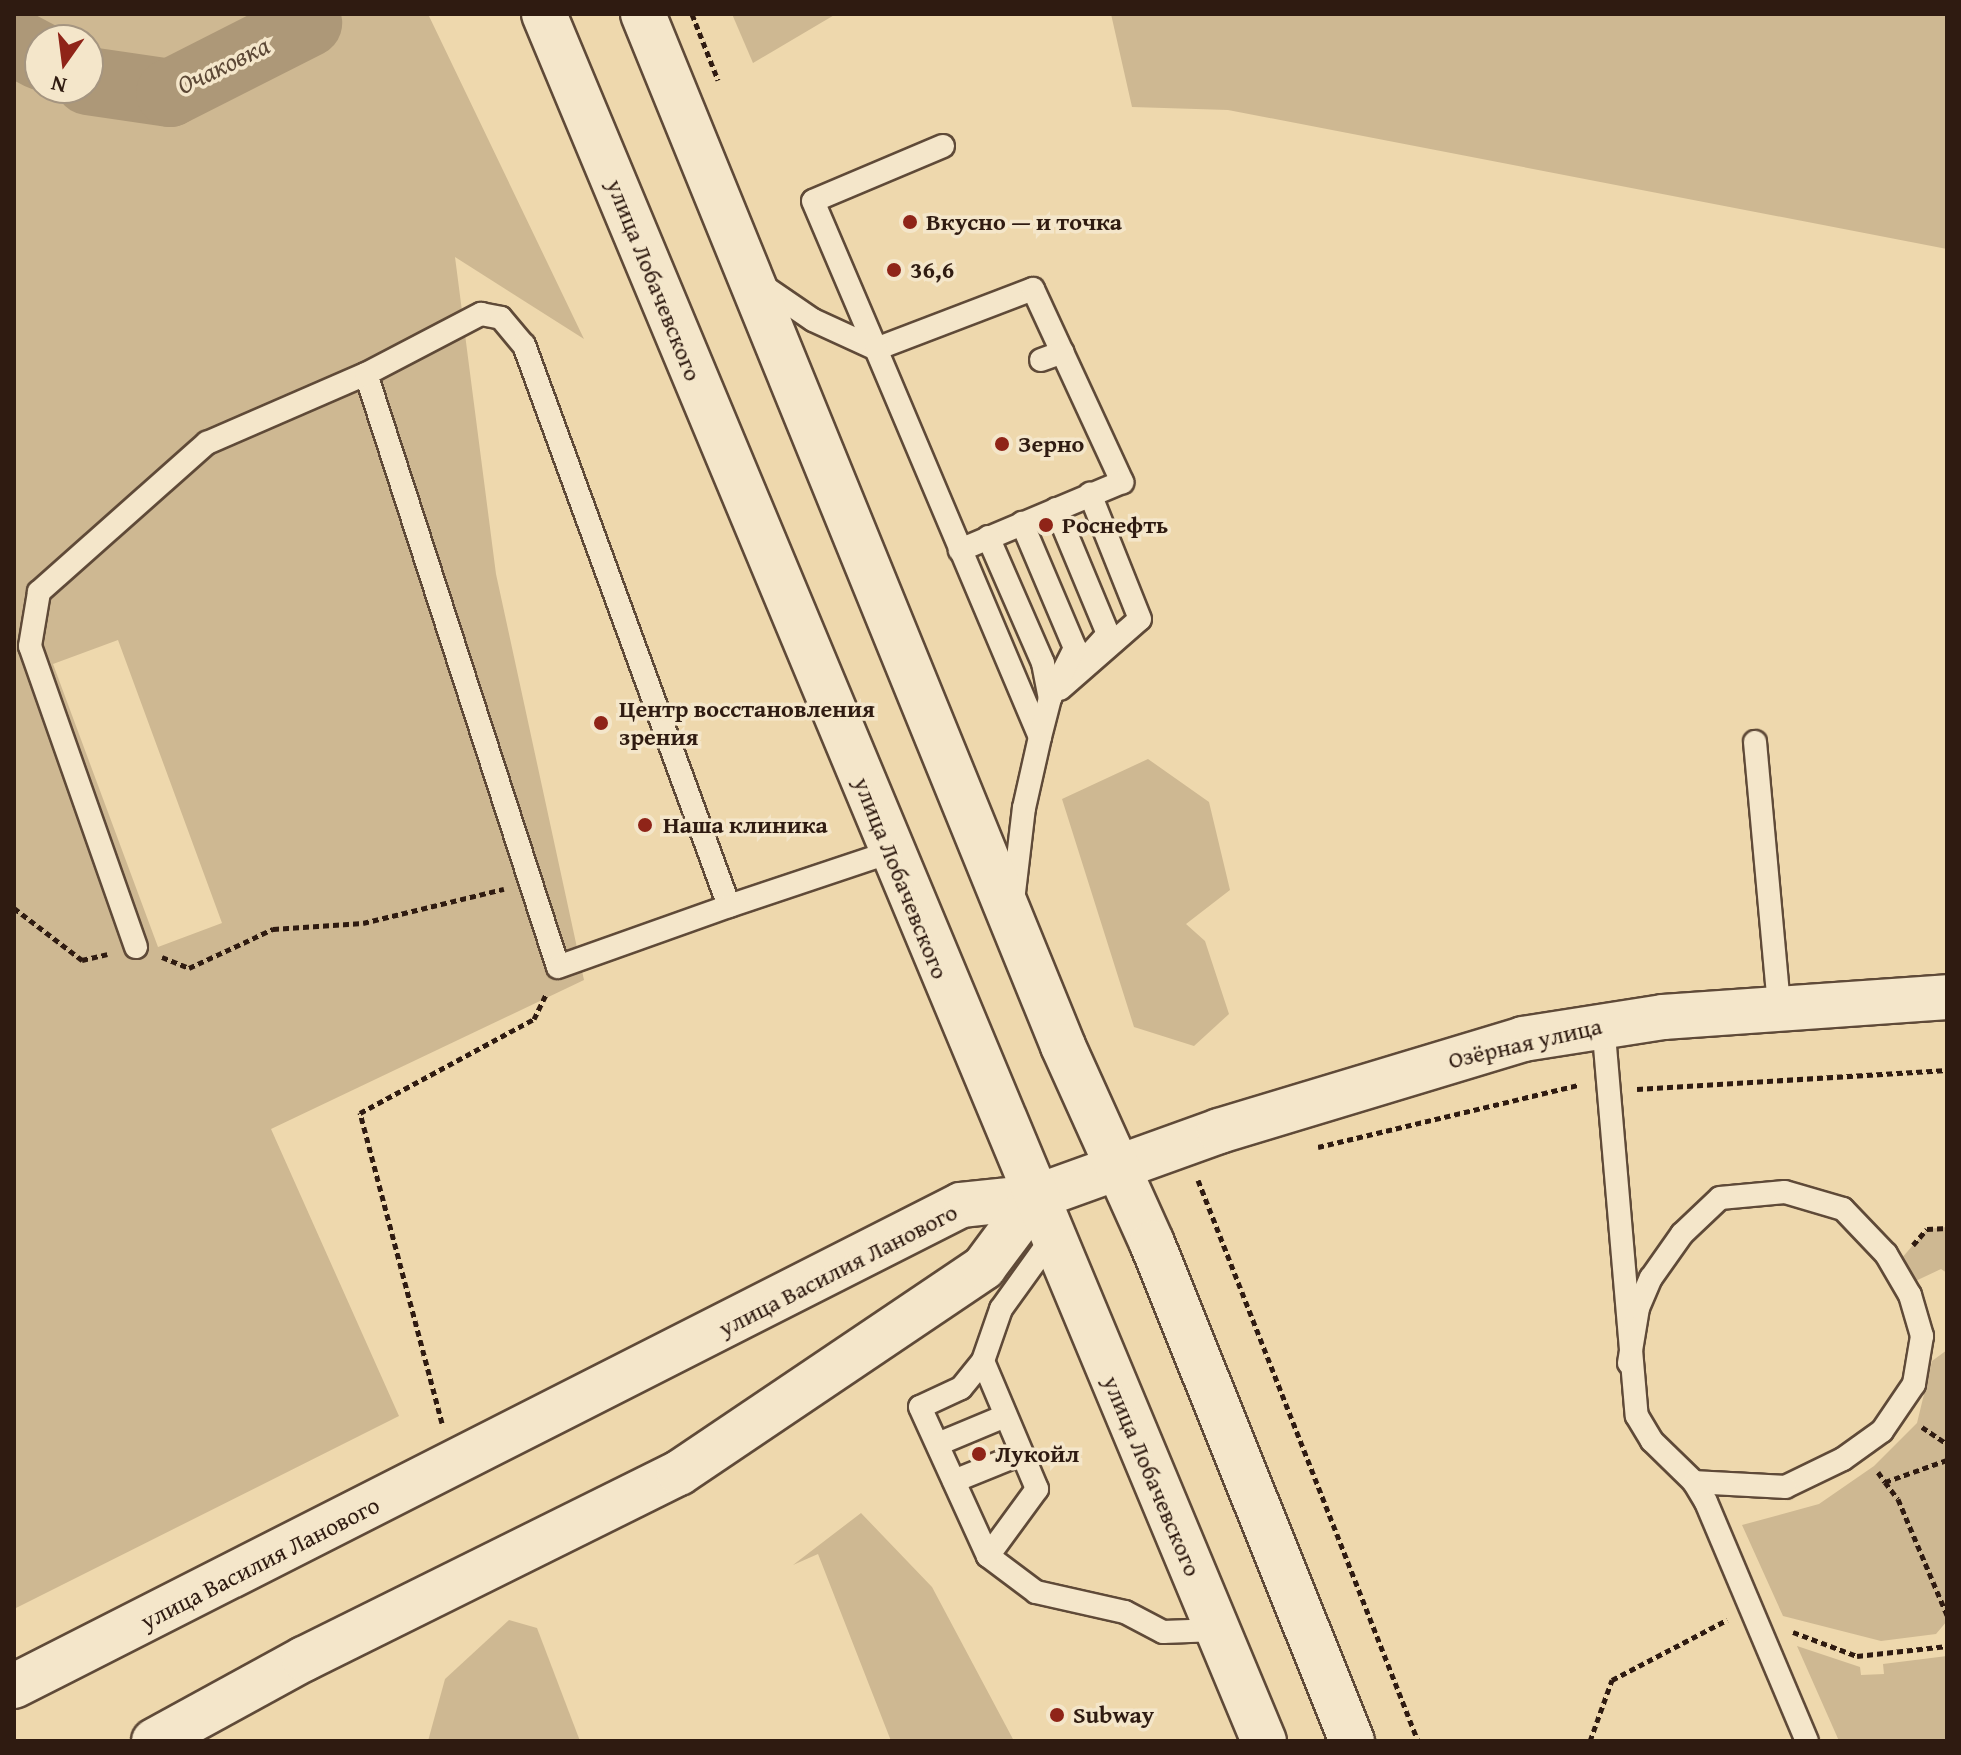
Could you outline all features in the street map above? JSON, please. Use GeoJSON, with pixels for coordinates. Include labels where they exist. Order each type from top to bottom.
{"type":"FeatureCollection","features":[{"type":"Feature","properties":{"kind":"main road","name":"улица Лобачевского"},"geometry":{"type":"LineString","coordinates":[[544,14],[890,852],[1264,1741]]}},
{"type":"Feature","properties":{"kind":"main road"},"geometry":{"type":"LineString","coordinates":[[643,14],[1011,918],[1119,1166],[1352,1741]]}},
{"type":"Feature","properties":{"kind":"main road","name":"Озёрная улица"},"geometry":{"type":"LineString","coordinates":[[1036,1197],[1119,1166],[1441,1062],[1603,1023],[1947,997]]}},
{"type":"Feature","properties":{"kind":"main road"},"geometry":{"type":"LineString","coordinates":[[154,1741],[304,1659],[679,1473],[984,1267],[1036,1197]]}},
{"type":"Feature","properties":{"kind":"main road","name":"улица Василия Ланового"},"geometry":{"type":"LineString","coordinates":[[14,1686],[455,1465],[961,1205],[1036,1197]]}},
{"type":"Feature","properties":{"kind":"lane"},"geometry":{"type":"LineString","coordinates":[[943,146],[813,201],[876,349],[909,413],[960,550],[1040,737]]}},
{"type":"Feature","properties":{"kind":"lane"},"geometry":{"type":"LineString","coordinates":[[749,276],[813,320],[876,349],[1033,289],[1122,482],[960,550]]}},
{"type":"Feature","properties":{"kind":"lane"},"geometry":{"type":"LineString","coordinates":[[136,947],[30,646],[39,592],[207,443],[366,374],[481,314],[501,318],[524,345],[729,906]]}},
{"type":"Feature","properties":{"kind":"lane"},"geometry":{"type":"LineString","coordinates":[[1041,360],[1063,352]]}},
{"type":"Feature","properties":{"kind":"lane"},"geometry":{"type":"LineString","coordinates":[[366,374],[558,967],[890,852]]}},
{"type":"Feature","properties":{"kind":"lane"},"geometry":{"type":"LineString","coordinates":[[1050,698],[1140,619],[1090,494]]}},
{"type":"Feature","properties":{"kind":"lane"},"geometry":{"type":"LineString","coordinates":[[1050,698],[1108,634],[1056,509]]}},
{"type":"Feature","properties":{"kind":"lane"},"geometry":{"type":"LineString","coordinates":[[1011,918],[1024,808],[1040,737],[1050,698],[1075,648],[1022,523]]}},
{"type":"Feature","properties":{"kind":"lane"},"geometry":{"type":"LineString","coordinates":[[988,537],[1043,663],[1050,698]]}},
{"type":"Feature","properties":{"kind":"lane"},"geometry":{"type":"LineString","coordinates":[[1755,742],[1779,1008]]}},
{"type":"Feature","properties":{"kind":"lane"},"geometry":{"type":"LineString","coordinates":[[1603,1023],[1629,1363],[1637,1416],[1652,1441],[1694,1482],[1807,1741]]}},
{"type":"Feature","properties":{"kind":"lane"},"geometry":{"type":"LineString","coordinates":[[1629,1363],[1638,1308],[1651,1278],[1682,1234],[1720,1198],[1785,1192],[1843,1209],[1886,1254],[1910,1295],[1922,1336],[1914,1384],[1882,1431],[1861,1446],[1785,1487],[1694,1482]]}},
{"type":"Feature","properties":{"kind":"lane"},"geometry":{"type":"LineString","coordinates":[[1052,1238],[1001,1309],[983,1361],[961,1388],[920,1407],[988,1556],[1036,1592],[1125,1612],[1163,1632],[1217,1630]]}},
{"type":"Feature","properties":{"kind":"lane"},"geometry":{"type":"LineString","coordinates":[[983,1361],[1037,1489],[988,1556]]}},
{"type":"Feature","properties":{"kind":"lane"},"geometry":{"type":"LineString","coordinates":[[938,1444],[1005,1416]]}},
{"type":"Feature","properties":{"kind":"lane"},"geometry":{"type":"LineString","coordinates":[[954,1481],[1021,1454]]}},
{"type":"Feature","properties":{"kind":"path"},"geometry":{"type":"LineString","coordinates":[[14,908],[82,960],[136,947],[189,968],[273,929],[363,923],[531,883]]}},
{"type":"Feature","properties":{"kind":"path"},"geometry":{"type":"LineString","coordinates":[[455,1465],[360,1113],[534,1019],[558,967]]}},
{"type":"Feature","properties":{"kind":"path"},"geometry":{"type":"LineString","coordinates":[[1303,1151],[1572,1083],[1608,1091],[1947,1070]]}},
{"type":"Feature","properties":{"kind":"path"},"geometry":{"type":"LineString","coordinates":[[1211,1172],[1196,1175],[1418,1741]]}},
{"type":"Feature","properties":{"kind":"path"},"geometry":{"type":"LineString","coordinates":[[1861,1446],[1898,1499],[1947,1615]]}},
{"type":"Feature","properties":{"kind":"path"},"geometry":{"type":"LineString","coordinates":[[1885,1482],[1947,1460]]}},
{"type":"Feature","properties":{"kind":"path"},"geometry":{"type":"LineString","coordinates":[[1590,1741],[1612,1680],[1752,1613],[1857,1656],[1947,1646]]}},
{"type":"Feature","properties":{"kind":"shaded area"},"geometry":{"type":"Polygon","coordinates":[[[14,14],[428,14],[584,339],[455,257],[496,574],[584,980],[271,1129],[399,1416],[14,1609],[14,14]],[[118,640],[53,664],[158,947],[222,923],[118,640]]]}},
{"type":"Feature","properties":{"kind":"shaded area"},"geometry":{"type":"Polygon","coordinates":[[[732,14],[836,14],[753,63],[732,14]]]}},
{"type":"Feature","properties":{"kind":"shaded area"},"geometry":{"type":"Polygon","coordinates":[[[1111,14],[1947,14],[1947,249],[1228,110],[1132,107],[1111,14]]]}},
{"type":"Feature","properties":{"kind":"shaded area"},"geometry":{"type":"Polygon","coordinates":[[[1148,759],[1209,802],[1230,890],[1186,924],[1205,941],[1229,1014],[1194,1046],[1134,1027],[1062,799],[1148,759]]]}},
{"type":"Feature","properties":{"kind":"shaded area"},"geometry":{"type":"Polygon","coordinates":[[[1947,1227],[1947,1273],[1941,1269],[1905,1286],[1894,1267],[1927,1229],[1947,1227]]]}},
{"type":"Feature","properties":{"kind":"shaded area"},"geometry":{"type":"Polygon","coordinates":[[[1947,1350],[1947,1621],[1936,1634],[1881,1641],[1783,1616],[1742,1525],[1819,1504],[1874,1466],[1917,1423],[1932,1361],[1947,1350]]]}},
{"type":"Feature","properties":{"kind":"shaded area"},"geometry":{"type":"Polygon","coordinates":[[[861,1513],[932,1587],[1014,1741],[891,1741],[818,1554],[793,1565],[861,1513]]]}},
{"type":"Feature","properties":{"kind":"shaded area"},"geometry":{"type":"Polygon","coordinates":[[[509,1620],[537,1628],[580,1741],[428,1741],[445,1679],[509,1620]]]}},
{"type":"Feature","properties":{"kind":"shaded area"},"geometry":{"type":"Polygon","coordinates":[[[1797,1646],[1860,1667],[1861,1675],[1884,1674],[1883,1664],[1947,1656],[1947,1741],[1839,1741],[1797,1646]]]}},
{"type":"Feature","properties":{"kind":"waterway","name":"Очаковка"},"geometry":{"type":"LineString","coordinates":[[104,83],[170,93],[308,23]]}},
{"type":"Feature","properties":{"kind":"waterway","name":"Очаковка"},"geometry":{"type":"LineString","coordinates":[[14,42],[24,47]]}},
{"type":"Feature","properties":{"kind":"place","name":"Вкусно — и точка"},"geometry":{"type":"Point","coordinates":[910,222]}},
{"type":"Feature","properties":{"kind":"place","name":"36,6"},"geometry":{"type":"Point","coordinates":[894,270]}},
{"type":"Feature","properties":{"kind":"place","name":"Зерно"},"geometry":{"type":"Point","coordinates":[1002,444]}},
{"type":"Feature","properties":{"kind":"place","name":"Роснефть"},"geometry":{"type":"Point","coordinates":[1046,525]}},
{"type":"Feature","properties":{"kind":"place","name":"Центр восстановления зрения"},"geometry":{"type":"Point","coordinates":[601,723]}},
{"type":"Feature","properties":{"kind":"place","name":"Наша клиника"},"geometry":{"type":"Point","coordinates":[645,825]}},
{"type":"Feature","properties":{"kind":"place","name":"Лукойл"},"geometry":{"type":"Point","coordinates":[979,1454]}},
{"type":"Feature","properties":{"kind":"place","name":"Subway"},"geometry":{"type":"Point","coordinates":[1057,1715]}}]}
